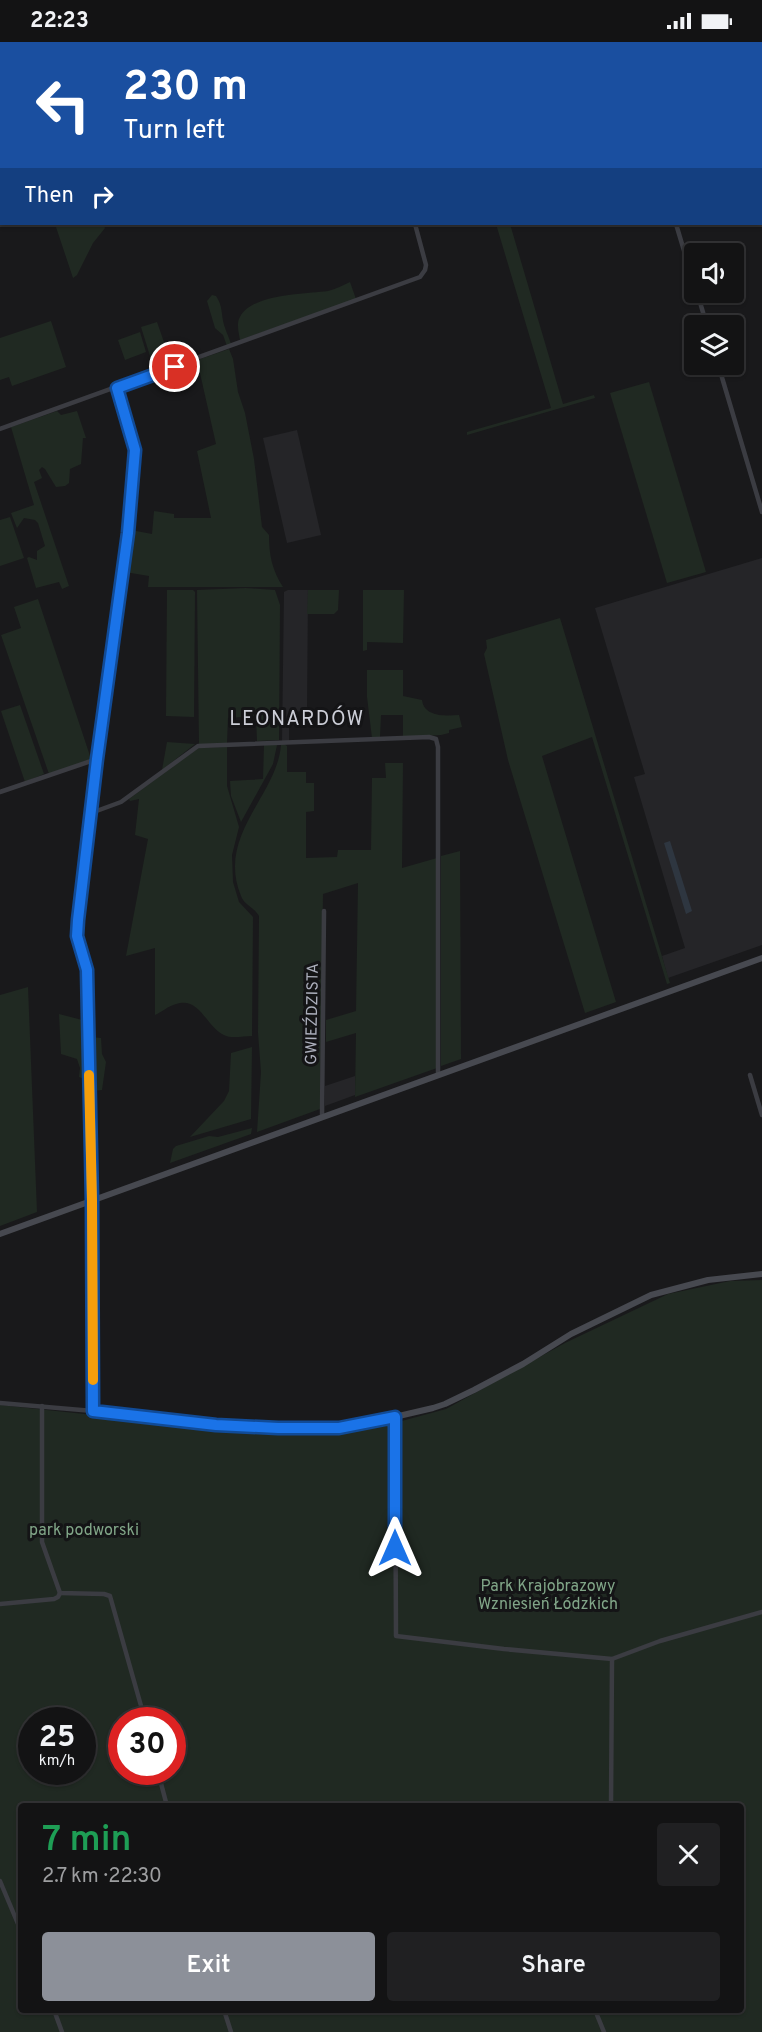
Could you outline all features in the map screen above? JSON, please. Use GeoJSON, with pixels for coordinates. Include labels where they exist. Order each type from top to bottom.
{"type":"FeatureCollection","features":[{"type":"Feature","properties":{"kind":"street"},"geometry":{"type":"LineString","coordinates":[[0,429],[420,277],[426,265],[415,225]]}},
{"type":"Feature","properties":{"kind":"street"},"geometry":{"type":"LineString","coordinates":[[676,225],[684,251]]}},
{"type":"Feature","properties":{"kind":"street"},"geometry":{"type":"LineString","coordinates":[[721,375],[762,512]]}},
{"type":"Feature","properties":{"kind":"street"},"geometry":{"type":"LineString","coordinates":[[93,1411],[92,1201],[87,970],[77,936],[97,759],[126,555],[135,450],[117,388]]}},
{"type":"Feature","properties":{"kind":"street"},"geometry":{"type":"LineString","coordinates":[[91,813],[121,802],[198,746],[429,737],[436,739],[438,747],[438,1075]]}},
{"type":"Feature","properties":{"kind":"street"},"geometry":{"type":"LineString","coordinates":[[0,792],[97,759]]}},
{"type":"Feature","properties":{"kind":"street","name":"GWIEŹDZISTA"},"geometry":{"type":"LineString","coordinates":[[322,1117],[324,911]]}},
{"type":"Feature","properties":{"kind":"street"},"geometry":{"type":"LineString","coordinates":[[0,1234],[762,958]]}},
{"type":"Feature","properties":{"kind":"street"},"geometry":{"type":"LineString","coordinates":[[750,1075],[762,1115]]}},
{"type":"Feature","properties":{"kind":"street"},"geometry":{"type":"LineString","coordinates":[[0,1403],[216,1425],[339,1428],[395,1417],[452,1401],[523,1364],[571,1334],[651,1295],[708,1280],[762,1274]]}},
{"type":"Feature","properties":{"kind":"street"},"geometry":{"type":"LineString","coordinates":[[0,1604],[54,1599],[58,1598],[60,1593],[42,1542],[42,1406]]}},
{"type":"Feature","properties":{"kind":"street"},"geometry":{"type":"LineString","coordinates":[[395,1417],[396,1636],[612,1659],[660,1641],[762,1612]]}},
{"type":"Feature","properties":{"kind":"street"},"geometry":{"type":"LineString","coordinates":[[60,1593],[110,1596],[141,1707]]}},
{"type":"Feature","properties":{"kind":"street"},"geometry":{"type":"LineString","coordinates":[[611,1803],[612,1659]]}},
{"type":"Feature","properties":{"kind":"street"},"geometry":{"type":"LineString","coordinates":[[162,1785],[166,1803]]}},
{"type":"Feature","properties":{"kind":"street"},"geometry":{"type":"LineString","coordinates":[[0,1881],[18,1924]]}},
{"type":"Feature","properties":{"kind":"street"},"geometry":{"type":"LineString","coordinates":[[55,2013],[62,2032]]}},
{"type":"Feature","properties":{"kind":"street"},"geometry":{"type":"LineString","coordinates":[[225,2013],[231,2032]]}},
{"type":"Feature","properties":{"kind":"street"},"geometry":{"type":"LineString","coordinates":[[596,2013],[604,2032]]}},
{"type":"Feature","properties":{"kind":"shaded area"},"geometry":{"type":"Polygon","coordinates":[[[297,430],[321,535],[287,543],[263,438],[297,430]]]}},
{"type":"Feature","properties":{"kind":"shaded area"},"geometry":{"type":"Polygon","coordinates":[[[762,558],[762,945],[668,978],[662,956],[685,948],[634,777],[645,774],[595,608],[762,558]]]}},
{"type":"Feature","properties":{"kind":"shaded area"},"geometry":{"type":"Polygon","coordinates":[[[308,590],[307,711],[289,712],[289,741],[282,741],[284,592],[308,590]]]}},
{"type":"Feature","properties":{"kind":"shaded area"},"geometry":{"type":"Polygon","coordinates":[[[670,841],[692,911],[686,914],[664,843],[670,841]]]}},
{"type":"Feature","properties":{"kind":"shaded area"},"geometry":{"type":"Polygon","coordinates":[[[355,1076],[355,1095],[325,1106],[325,1086],[355,1076]]]}},
{"type":"Feature","properties":{"kind":"green space"},"geometry":{"type":"Polygon","coordinates":[[[55,225],[104,225],[105,228],[93,243],[77,275],[73,278],[55,225]]]}},
{"type":"Feature","properties":{"kind":"green space"},"geometry":{"type":"Polygon","coordinates":[[[496,225],[510,225],[563,404],[594,395],[595,398],[467,435],[467,432],[551,408],[496,225]]]}},
{"type":"Feature","properties":{"kind":"green space"},"geometry":{"type":"Polygon","coordinates":[[[350,282],[356,299],[240,340],[239,319],[246,309],[255,304],[293,294],[328,291],[350,282]]]}},
{"type":"Feature","properties":{"kind":"green space"},"geometry":{"type":"Polygon","coordinates":[[[212,295],[216,296],[221,307],[224,325],[231,344],[227,346],[223,335],[215,328],[207,301],[212,295]]]}},
{"type":"Feature","properties":{"kind":"green space"},"geometry":{"type":"Polygon","coordinates":[[[51,321],[66,367],[12,386],[9,377],[0,380],[0,338],[51,321]]]}},
{"type":"Feature","properties":{"kind":"green space"},"geometry":{"type":"Polygon","coordinates":[[[157,322],[172,365],[155,372],[141,327],[157,322]]]}},
{"type":"Feature","properties":{"kind":"green space"},"geometry":{"type":"Polygon","coordinates":[[[140,332],[146,352],[125,360],[118,340],[140,332]]]}},
{"type":"Feature","properties":{"kind":"green space"},"geometry":{"type":"Polygon","coordinates":[[[229,349],[254,459],[262,527],[269,535],[272,562],[283,587],[148,587],[149,576],[125,572],[131,530],[152,534],[154,511],[174,514],[174,518],[211,518],[197,451],[216,444],[197,360],[229,349]]]}},
{"type":"Feature","properties":{"kind":"green space"},"geometry":{"type":"Polygon","coordinates":[[[649,382],[706,572],[667,583],[610,393],[649,382]]]}},
{"type":"Feature","properties":{"kind":"green space"},"geometry":{"type":"Polygon","coordinates":[[[57,411],[61,415],[77,411],[86,438],[83,438],[81,464],[70,469],[69,483],[65,486],[56,487],[42,467],[39,470],[42,478],[34,482],[69,586],[62,589],[59,582],[36,588],[27,558],[37,560],[37,551],[45,546],[35,520],[24,518],[17,528],[11,513],[34,505],[11,427],[57,411]]]}},
{"type":"Feature","properties":{"kind":"green space"},"geometry":{"type":"Polygon","coordinates":[[[10,517],[24,558],[0,566],[0,520],[10,517]]]}},
{"type":"Feature","properties":{"kind":"green space"},"geometry":{"type":"Polygon","coordinates":[[[246,588],[275,590],[280,605],[279,740],[257,741],[256,716],[228,718],[227,743],[199,745],[197,590],[246,588]]]}},
{"type":"Feature","properties":{"kind":"green space"},"geometry":{"type":"Polygon","coordinates":[[[167,590],[193,590],[195,592],[194,717],[166,716],[167,590]]]}},
{"type":"Feature","properties":{"kind":"green space"},"geometry":{"type":"Polygon","coordinates":[[[308,590],[339,590],[338,610],[334,614],[307,614],[308,590]]]}},
{"type":"Feature","properties":{"kind":"green space"},"geometry":{"type":"Polygon","coordinates":[[[363,590],[404,590],[403,643],[367,642],[367,650],[363,651],[363,590]]]}},
{"type":"Feature","properties":{"kind":"green space"},"geometry":{"type":"Polygon","coordinates":[[[38,599],[91,759],[49,774],[1,635],[21,628],[14,607],[38,599]]]}},
{"type":"Feature","properties":{"kind":"green space"},"geometry":{"type":"Polygon","coordinates":[[[560,618],[670,983],[667,984],[592,737],[542,756],[616,1002],[585,1013],[508,760],[484,654],[487,648],[486,640],[560,618]]]}},
{"type":"Feature","properties":{"kind":"green space"},"geometry":{"type":"Polygon","coordinates":[[[367,670],[403,670],[403,696],[422,700],[427,710],[436,714],[459,715],[462,727],[449,730],[449,733],[441,735],[403,737],[403,715],[381,715],[380,737],[372,738],[367,697],[367,670]]]}},
{"type":"Feature","properties":{"kind":"green space"},"geometry":{"type":"Polygon","coordinates":[[[20,705],[44,774],[25,782],[1,711],[20,705]]]}},
{"type":"Feature","properties":{"kind":"green space"},"geometry":{"type":"Polygon","coordinates":[[[167,742],[195,744],[162,770],[167,742]]]}},
{"type":"Feature","properties":{"kind":"green space"},"geometry":{"type":"Polygon","coordinates":[[[264,745],[277,745],[273,764],[241,822],[231,796],[230,781],[263,779],[264,745]]]}},
{"type":"Feature","properties":{"kind":"green space"},"geometry":{"type":"Polygon","coordinates":[[[281,745],[287,746],[287,772],[306,772],[306,783],[314,783],[314,811],[306,812],[306,858],[337,857],[338,850],[371,850],[372,778],[386,778],[385,763],[403,763],[402,868],[437,858],[437,1068],[355,1097],[356,1033],[326,1042],[326,1020],[356,1011],[358,883],[323,894],[320,1109],[257,1132],[261,1072],[258,1033],[259,916],[241,896],[235,874],[236,854],[250,817],[270,782],[281,745]]]}},
{"type":"Feature","properties":{"kind":"green space"},"geometry":{"type":"Polygon","coordinates":[[[227,747],[227,786],[239,827],[232,855],[233,882],[239,902],[253,917],[252,1036],[238,1037],[227,1036],[218,1031],[191,1004],[176,1004],[155,1015],[155,948],[126,956],[148,839],[135,835],[139,799],[130,801],[129,799],[198,748],[227,747]]]}},
{"type":"Feature","properties":{"kind":"green space"},"geometry":{"type":"Polygon","coordinates":[[[460,851],[461,1059],[441,1066],[441,856],[460,851]]]}},
{"type":"Feature","properties":{"kind":"green space"},"geometry":{"type":"Polygon","coordinates":[[[28,987],[37,1212],[0,1226],[0,995],[28,987]]]}},
{"type":"Feature","properties":{"kind":"green space"},"geometry":{"type":"Polygon","coordinates":[[[59,1014],[86,1021],[87,1080],[79,1077],[80,1068],[77,1059],[61,1054],[59,1014]]]}},
{"type":"Feature","properties":{"kind":"green space"},"geometry":{"type":"Polygon","coordinates":[[[91,1037],[101,1038],[102,1054],[106,1062],[102,1090],[91,1091],[91,1037]]]}},
{"type":"Feature","properties":{"kind":"green space"},"geometry":{"type":"Polygon","coordinates":[[[252,1047],[251,1119],[190,1137],[224,1101],[229,1091],[231,1053],[252,1047]]]}},
{"type":"Feature","properties":{"kind":"green space"},"geometry":{"type":"Polygon","coordinates":[[[252,1128],[251,1134],[170,1163],[173,1149],[176,1146],[209,1136],[218,1137],[252,1128]]]}},
{"type":"Feature","properties":{"kind":"green space","name":"Park Krajobrazowy Wzniesień Łódzkich"},"geometry":{"type":"Polygon","coordinates":[[[762,1280],[762,2032],[0,2032],[0,1405],[280,1432],[339,1431],[398,1422],[446,1409],[565,1343],[668,1294],[730,1281],[762,1280]]]}},
{"type":"Feature","properties":{"kind":"slow traffic"},"geometry":{"type":"LineString","coordinates":[[89,1075],[93,1380]]}},
{"type":"Feature","properties":{"kind":"district","name":"LEONARDÓW"},"geometry":{"type":"Point","coordinates":[297,718]}},
{"type":"Feature","properties":{"kind":"route"},"geometry":{"type":"LineString","coordinates":[[175,367],[117,388],[135,450],[131,510],[97,759],[77,936],[87,970],[89,1029],[93,1411],[216,1425],[324,1429],[356,1426],[395,1417],[395,1548]]}},
{"type":"Feature","properties":{"kind":"park label","name":"park podworski"},"geometry":{"type":"Point","coordinates":[84,1529]}}]}
